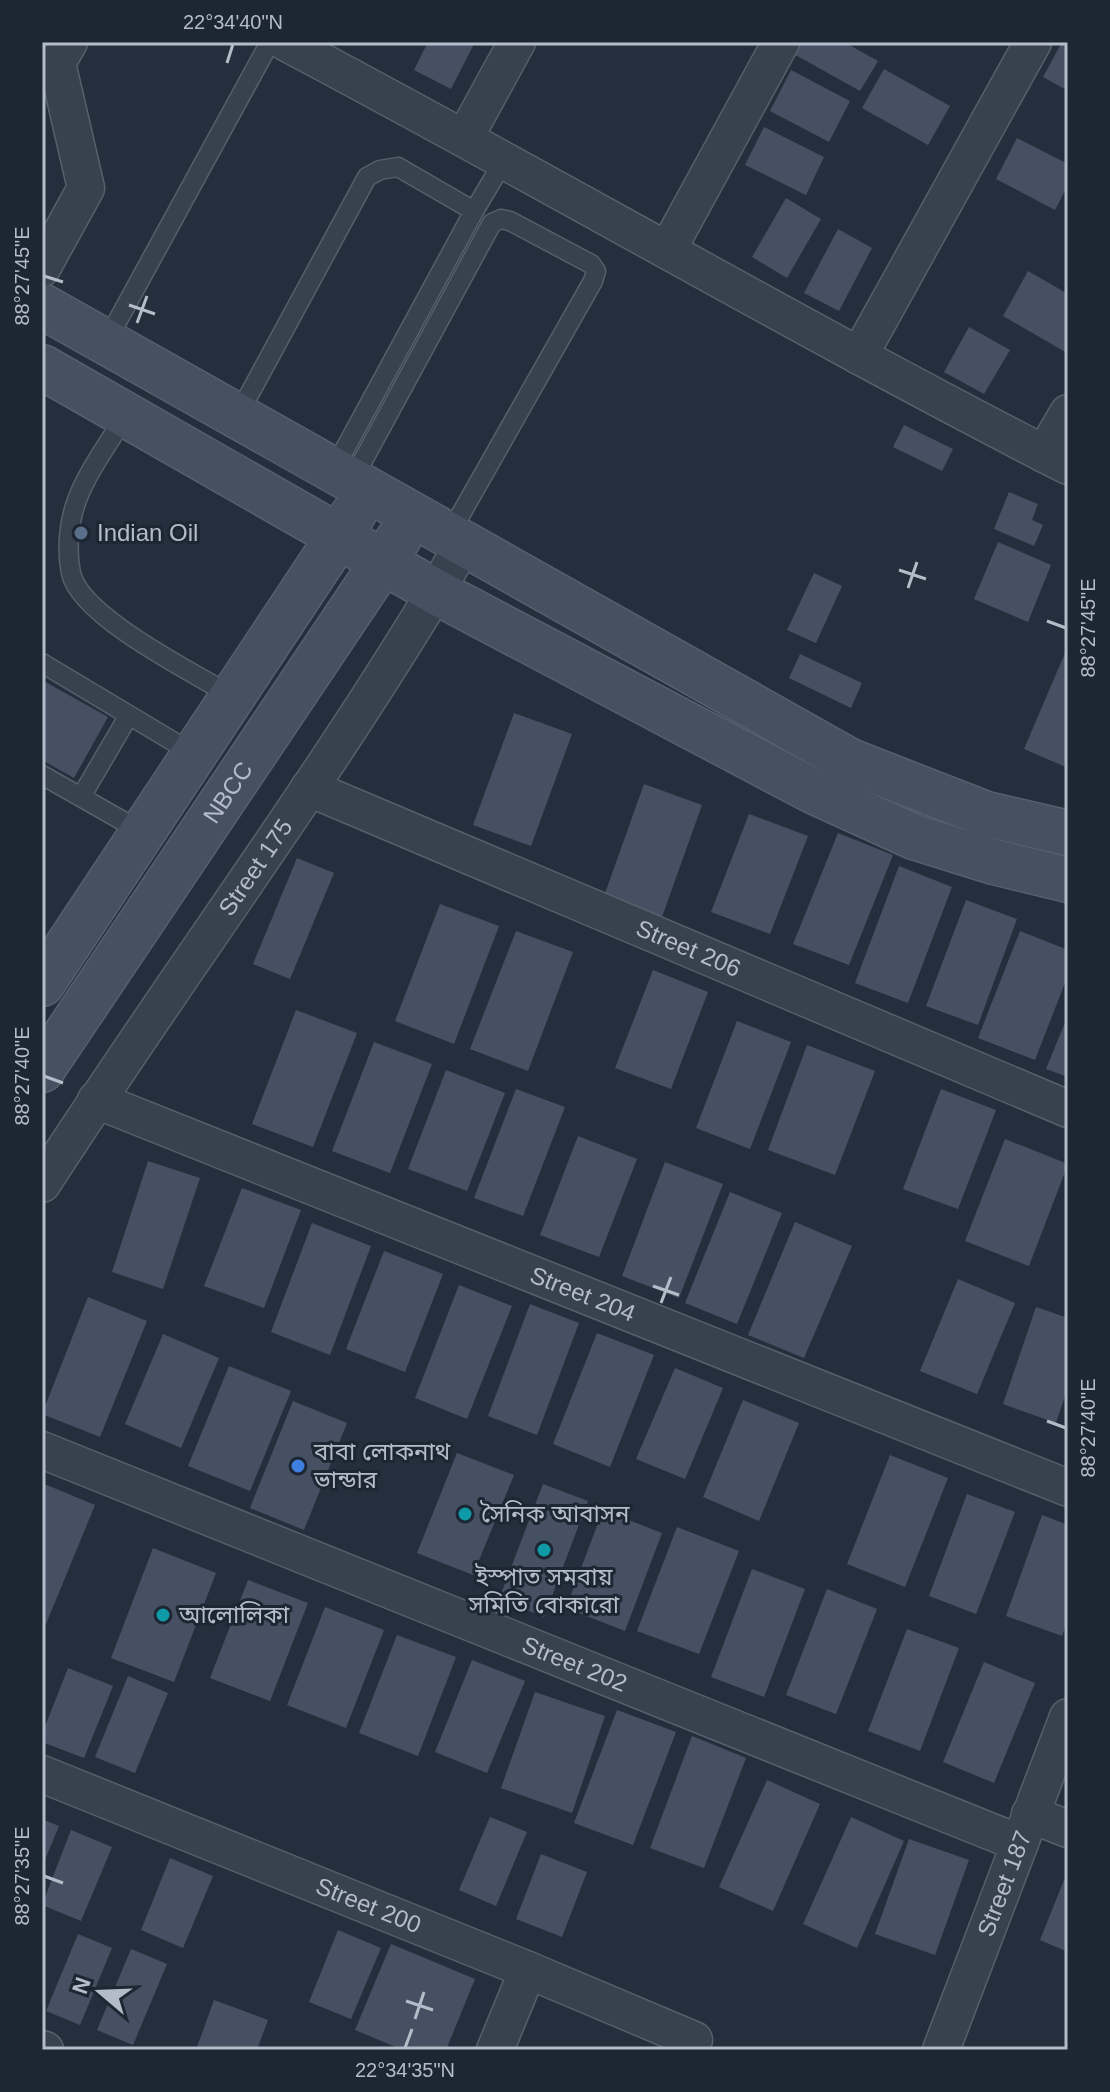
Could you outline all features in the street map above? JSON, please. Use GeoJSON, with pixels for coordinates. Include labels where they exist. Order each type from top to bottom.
{"type":"FeatureCollection","features":[{"type":"Feature","properties":{"kind":"street"},"geometry":{"type":"LineString","coordinates":[[42,268],[86,188],[57,63],[69,42]]}},
{"type":"Feature","properties":{"kind":"street"},"geometry":{"type":"LineString","coordinates":[[285,42],[465,137],[859,356],[1056,460],[1068,413]]}},
{"type":"Feature","properties":{"kind":"street"},"geometry":{"type":"LineString","coordinates":[[465,137],[517,42]]}},
{"type":"Feature","properties":{"kind":"street"},"geometry":{"type":"LineString","coordinates":[[668,249],[781,42]]}},
{"type":"Feature","properties":{"kind":"street"},"geometry":{"type":"LineString","coordinates":[[859,356],[1033,42]]}},
{"type":"Feature","properties":{"kind":"street"},"geometry":{"type":"LineString","coordinates":[[42,306],[850,761],[986,814],[1068,833]]}},
{"type":"Feature","properties":{"kind":"street"},"geometry":{"type":"LineString","coordinates":[[42,367],[436,592],[813,791],[914,837],[994,862],[1068,880]]}},
{"type":"Feature","properties":{"kind":"street"},"geometry":{"type":"LineString","coordinates":[[42,984],[340,536],[352,479]]}},
{"type":"Feature","properties":{"kind":"street","name":"NBCC"},"geometry":{"type":"LineString","coordinates":[[42,1070],[384,561],[441,532]]}},
{"type":"Feature","properties":{"kind":"street","name":"Street 175"},"geometry":{"type":"LineString","coordinates":[[42,1184],[309,788],[436,592],[441,532]]}},
{"type":"Feature","properties":{"kind":"street","name":"Street 206"},"geometry":{"type":"LineString","coordinates":[[309,788],[1068,1109]]}},
{"type":"Feature","properties":{"kind":"street","name":"Street 204"},"geometry":{"type":"LineString","coordinates":[[96,1100],[1068,1488]]}},
{"type":"Feature","properties":{"kind":"street","name":"Street 202"},"geometry":{"type":"LineString","coordinates":[[42,1450],[1024,1828],[1068,1829]]}},
{"type":"Feature","properties":{"kind":"street","name":"Street 187"},"geometry":{"type":"LineString","coordinates":[[941,2050],[1068,1717]]}},
{"type":"Feature","properties":{"kind":"street","name":"Street 200"},"geometry":{"type":"LineString","coordinates":[[42,1774],[694,2040]]}},
{"type":"Feature","properties":{"kind":"street"},"geometry":{"type":"LineString","coordinates":[[495,2050],[528,1970]]}},
{"type":"Feature","properties":{"kind":"lane"},"geometry":{"type":"LineString","coordinates":[[106,342],[270,42]]}},
{"type":"Feature","properties":{"kind":"lane"},"geometry":{"type":"LineString","coordinates":[[352,479],[474,211],[505,159]]}},
{"type":"Feature","properties":{"kind":"lane"},"geometry":{"type":"LineString","coordinates":[[238,415],[367,177],[380,170],[398,167],[474,211]]}},
{"type":"Feature","properties":{"kind":"lane"},"geometry":{"type":"LineString","coordinates":[[352,479],[492,223],[501,219],[510,221],[591,264],[596,271],[593,281],[441,532]]}},
{"type":"Feature","properties":{"kind":"lane"},"geometry":{"type":"LineString","coordinates":[[126,414],[78,498],[70,527],[71,574],[87,600],[119,628],[234,697]]}},
{"type":"Feature","properties":{"kind":"lane"},"geometry":{"type":"LineString","coordinates":[[42,663],[196,755]]}},
{"type":"Feature","properties":{"kind":"lane"},"geometry":{"type":"LineString","coordinates":[[81,797],[129,715]]}},
{"type":"Feature","properties":{"kind":"lane"},"geometry":{"type":"LineString","coordinates":[[42,775],[144,833]]}},
{"type":"Feature","properties":{"kind":"building"},"geometry":{"type":"Polygon","coordinates":[[[428,42],[475,42],[451,89],[414,70],[428,42]]]}},
{"type":"Feature","properties":{"kind":"building"},"geometry":{"type":"Polygon","coordinates":[[[798,42],[844,42],[878,61],[860,91],[792,53],[798,42]]]}},
{"type":"Feature","properties":{"kind":"building"},"geometry":{"type":"Polygon","coordinates":[[[1062,42],[1068,42],[1068,91],[1043,77],[1062,42]]]}},
{"type":"Feature","properties":{"kind":"building"},"geometry":{"type":"Polygon","coordinates":[[[884,69],[950,106],[928,145],[862,108],[884,69]]]}},
{"type":"Feature","properties":{"kind":"building"},"geometry":{"type":"Polygon","coordinates":[[[791,70],[850,101],[829,142],[770,111],[791,70]]]}},
{"type":"Feature","properties":{"kind":"building"},"geometry":{"type":"Polygon","coordinates":[[[764,127],[824,157],[806,195],[745,165],[764,127]]]}},
{"type":"Feature","properties":{"kind":"building"},"geometry":{"type":"Polygon","coordinates":[[[1017,138],[1068,164],[1068,185],[1055,210],[996,179],[1017,138]]]}},
{"type":"Feature","properties":{"kind":"building"},"geometry":{"type":"Polygon","coordinates":[[[786,198],[821,219],[787,278],[752,257],[786,198]]]}},
{"type":"Feature","properties":{"kind":"building"},"geometry":{"type":"Polygon","coordinates":[[[838,229],[872,248],[839,311],[804,293],[838,229]]]}},
{"type":"Feature","properties":{"kind":"building"},"geometry":{"type":"Polygon","coordinates":[[[1028,271],[1068,294],[1067,353],[1003,316],[1028,271]]]}},
{"type":"Feature","properties":{"kind":"building"},"geometry":{"type":"Polygon","coordinates":[[[969,327],[1010,350],[984,394],[944,372],[969,327]]]}},
{"type":"Feature","properties":{"kind":"building"},"geometry":{"type":"Polygon","coordinates":[[[904,425],[953,449],[942,471],[893,447],[904,425]]]}},
{"type":"Feature","properties":{"kind":"building"},"geometry":{"type":"Polygon","coordinates":[[[1009,492],[1038,504],[1032,520],[1043,525],[1034,546],[994,529],[1009,492]]]}},
{"type":"Feature","properties":{"kind":"building"},"geometry":{"type":"Polygon","coordinates":[[[998,542],[1051,565],[1028,622],[974,599],[998,542]]]}},
{"type":"Feature","properties":{"kind":"building"},"geometry":{"type":"Polygon","coordinates":[[[814,573],[842,586],[816,643],[787,630],[814,573]]]}},
{"type":"Feature","properties":{"kind":"building"},"geometry":{"type":"Polygon","coordinates":[[[1068,646],[1068,768],[1024,749],[1068,646]]]}},
{"type":"Feature","properties":{"kind":"building"},"geometry":{"type":"Polygon","coordinates":[[[800,654],[862,683],[851,708],[789,678],[800,654]]]}},
{"type":"Feature","properties":{"kind":"building"},"geometry":{"type":"Polygon","coordinates":[[[42,680],[108,717],[74,778],[42,760],[42,680]]]}},
{"type":"Feature","properties":{"kind":"building"},"geometry":{"type":"Polygon","coordinates":[[[514,713],[572,734],[531,846],[473,825],[514,713]]]}},
{"type":"Feature","properties":{"kind":"building"},"geometry":{"type":"Polygon","coordinates":[[[644,784],[702,805],[662,917],[604,896],[644,784]]]}},
{"type":"Feature","properties":{"kind":"building"},"geometry":{"type":"Polygon","coordinates":[[[749,814],[808,836],[770,934],[711,912],[749,814]]]}},
{"type":"Feature","properties":{"kind":"building"},"geometry":{"type":"Polygon","coordinates":[[[838,833],[893,855],[849,965],[793,944],[838,833]]]}},
{"type":"Feature","properties":{"kind":"building"},"geometry":{"type":"Polygon","coordinates":[[[297,858],[334,873],[290,979],[253,964],[297,858]]]}},
{"type":"Feature","properties":{"kind":"building"},"geometry":{"type":"Polygon","coordinates":[[[899,866],[952,887],[908,1003],[855,983],[899,866]]]}},
{"type":"Feature","properties":{"kind":"building"},"geometry":{"type":"Polygon","coordinates":[[[966,900],[1017,919],[978,1025],[926,1006],[966,900]]]}},
{"type":"Feature","properties":{"kind":"building"},"geometry":{"type":"Polygon","coordinates":[[[440,904],[499,926],[454,1044],[395,1021],[440,904]]]}},
{"type":"Feature","properties":{"kind":"building"},"geometry":{"type":"Polygon","coordinates":[[[516,931],[573,952],[528,1071],[470,1049],[516,931]]]}},
{"type":"Feature","properties":{"kind":"building"},"geometry":{"type":"Polygon","coordinates":[[[1020,931],[1068,950],[1068,975],[1035,1060],[978,1038],[1020,931]]]}},
{"type":"Feature","properties":{"kind":"building"},"geometry":{"type":"Polygon","coordinates":[[[653,970],[708,992],[671,1089],[615,1068],[653,970]]]}},
{"type":"Feature","properties":{"kind":"building"},"geometry":{"type":"Polygon","coordinates":[[[296,1010],[357,1033],[313,1147],[252,1124],[296,1010]]]}},
{"type":"Feature","properties":{"kind":"building"},"geometry":{"type":"Polygon","coordinates":[[[1068,1015],[1068,1077],[1046,1069],[1068,1015]]]}},
{"type":"Feature","properties":{"kind":"building"},"geometry":{"type":"Polygon","coordinates":[[[737,1021],[791,1042],[750,1149],[696,1128],[737,1021]]]}},
{"type":"Feature","properties":{"kind":"building"},"geometry":{"type":"Polygon","coordinates":[[[374,1042],[432,1064],[390,1173],[332,1151],[374,1042]]]}},
{"type":"Feature","properties":{"kind":"building"},"geometry":{"type":"Polygon","coordinates":[[[807,1045],[875,1071],[835,1175],[768,1150],[807,1045]]]}},
{"type":"Feature","properties":{"kind":"building"},"geometry":{"type":"Polygon","coordinates":[[[446,1070],[505,1093],[467,1191],[408,1169],[446,1070]]]}},
{"type":"Feature","properties":{"kind":"building"},"geometry":{"type":"Polygon","coordinates":[[[516,1089],[565,1107],[523,1216],[474,1198],[516,1089]]]}},
{"type":"Feature","properties":{"kind":"building"},"geometry":{"type":"Polygon","coordinates":[[[941,1089],[996,1110],[958,1209],[903,1189],[941,1089]]]}},
{"type":"Feature","properties":{"kind":"building"},"geometry":{"type":"Polygon","coordinates":[[[578,1136],[637,1159],[599,1257],[540,1235],[578,1136]]]}},
{"type":"Feature","properties":{"kind":"building"},"geometry":{"type":"Polygon","coordinates":[[[1005,1139],[1068,1164],[1029,1266],[965,1241],[1005,1139]]]}},
{"type":"Feature","properties":{"kind":"building"},"geometry":{"type":"Polygon","coordinates":[[[148,1161],[200,1178],[163,1289],[112,1272],[148,1161]]]}},
{"type":"Feature","properties":{"kind":"building"},"geometry":{"type":"Polygon","coordinates":[[[665,1162],[723,1184],[679,1298],[622,1276],[665,1162]]]}},
{"type":"Feature","properties":{"kind":"building"},"geometry":{"type":"Polygon","coordinates":[[[242,1188],[301,1210],[264,1308],[204,1286],[242,1188]]]}},
{"type":"Feature","properties":{"kind":"building"},"geometry":{"type":"Polygon","coordinates":[[[730,1192],[782,1213],[737,1324],[685,1303],[730,1192]]]}},
{"type":"Feature","properties":{"kind":"building"},"geometry":{"type":"Polygon","coordinates":[[[795,1222],[852,1246],[804,1358],[748,1335],[795,1222]]]}},
{"type":"Feature","properties":{"kind":"building"},"geometry":{"type":"Polygon","coordinates":[[[312,1223],[371,1246],[330,1355],[271,1332],[312,1223]]]}},
{"type":"Feature","properties":{"kind":"building"},"geometry":{"type":"Polygon","coordinates":[[[384,1251],[443,1274],[405,1372],[346,1349],[384,1251]]]}},
{"type":"Feature","properties":{"kind":"building"},"geometry":{"type":"Polygon","coordinates":[[[958,1279],[1015,1303],[977,1394],[920,1371],[958,1279]]]}},
{"type":"Feature","properties":{"kind":"building"},"geometry":{"type":"Polygon","coordinates":[[[459,1285],[512,1306],[467,1419],[415,1398],[459,1285]]]}},
{"type":"Feature","properties":{"kind":"building"},"geometry":{"type":"Polygon","coordinates":[[[88,1297],[147,1321],[100,1437],[42,1414],[88,1297]]]}},
{"type":"Feature","properties":{"kind":"building"},"geometry":{"type":"Polygon","coordinates":[[[530,1304],[579,1323],[537,1435],[488,1416],[530,1304]]]}},
{"type":"Feature","properties":{"kind":"building"},"geometry":{"type":"Polygon","coordinates":[[[1036,1307],[1068,1318],[1068,1387],[1056,1423],[1003,1404],[1036,1307]]]}},
{"type":"Feature","properties":{"kind":"building"},"geometry":{"type":"Polygon","coordinates":[[[597,1333],[654,1355],[610,1467],[553,1444],[597,1333]]]}},
{"type":"Feature","properties":{"kind":"building"},"geometry":{"type":"Polygon","coordinates":[[[163,1334],[219,1358],[181,1448],[125,1424],[163,1334]]]}},
{"type":"Feature","properties":{"kind":"building"},"geometry":{"type":"Polygon","coordinates":[[[229,1366],[291,1391],[250,1491],[188,1466],[229,1366]]]}},
{"type":"Feature","properties":{"kind":"building"},"geometry":{"type":"Polygon","coordinates":[[[675,1368],[723,1388],[685,1479],[636,1459],[675,1368]]]}},
{"type":"Feature","properties":{"kind":"building"},"geometry":{"type":"Polygon","coordinates":[[[743,1400],[799,1423],[759,1521],[703,1497],[743,1400]]]}},
{"type":"Feature","properties":{"kind":"building","name":"বাবা লোকনাথ ভান্ডার"},"geometry":{"type":"Polygon","coordinates":[[[293,1401],[347,1423],[304,1530],[250,1508],[293,1401]]]}},
{"type":"Feature","properties":{"kind":"building","name":"সৈনিক আবাসন"},"geometry":{"type":"Polygon","coordinates":[[[457,1453],[514,1475],[473,1575],[417,1553],[457,1453]]]}},
{"type":"Feature","properties":{"kind":"building"},"geometry":{"type":"Polygon","coordinates":[[[890,1455],[948,1478],[905,1587],[847,1564],[890,1455]]]}},
{"type":"Feature","properties":{"kind":"building"},"geometry":{"type":"Polygon","coordinates":[[[42,1483],[95,1505],[46,1624],[42,1622],[42,1483]]]}},
{"type":"Feature","properties":{"kind":"building","name":"ইস্পাত সমবায় সমিতি বোকারো"},"geometry":{"type":"Polygon","coordinates":[[[543,1484],[588,1501],[544,1617],[499,1599],[543,1484]]]}},
{"type":"Feature","properties":{"kind":"building"},"geometry":{"type":"Polygon","coordinates":[[[967,1494],[1015,1512],[976,1614],[929,1596],[967,1494]]]}},
{"type":"Feature","properties":{"kind":"building"},"geometry":{"type":"Polygon","coordinates":[[[603,1510],[662,1533],[625,1631],[566,1608],[603,1510]]]}},
{"type":"Feature","properties":{"kind":"building"},"geometry":{"type":"Polygon","coordinates":[[[1042,1515],[1068,1525],[1068,1619],[1062,1636],[1006,1616],[1042,1515]]]}},
{"type":"Feature","properties":{"kind":"building"},"geometry":{"type":"Polygon","coordinates":[[[677,1527],[739,1551],[699,1654],[637,1631],[677,1527]]]}},
{"type":"Feature","properties":{"kind":"building","name":"আলোলিকা"},"geometry":{"type":"Polygon","coordinates":[[[153,1548],[216,1573],[174,1682],[111,1658],[153,1548]]]}},
{"type":"Feature","properties":{"kind":"building"},"geometry":{"type":"Polygon","coordinates":[[[752,1569],[805,1589],[764,1697],[711,1677],[752,1569]]]}},
{"type":"Feature","properties":{"kind":"building"},"geometry":{"type":"Polygon","coordinates":[[[248,1580],[308,1603],[270,1701],[210,1678],[248,1580]]]}},
{"type":"Feature","properties":{"kind":"building"},"geometry":{"type":"Polygon","coordinates":[[[827,1589],[877,1609],[836,1714],[786,1695],[827,1589]]]}},
{"type":"Feature","properties":{"kind":"building"},"geometry":{"type":"Polygon","coordinates":[[[325,1607],[384,1630],[346,1728],[287,1705],[325,1607]]]}},
{"type":"Feature","properties":{"kind":"building"},"geometry":{"type":"Polygon","coordinates":[[[907,1629],[959,1648],[920,1751],[868,1731],[907,1629]]]}},
{"type":"Feature","properties":{"kind":"building"},"geometry":{"type":"Polygon","coordinates":[[[397,1635],[456,1657],[418,1756],[359,1733],[397,1635]]]}},
{"type":"Feature","properties":{"kind":"building"},"geometry":{"type":"Polygon","coordinates":[[[472,1660],[525,1681],[487,1773],[435,1752],[472,1660]]]}},
{"type":"Feature","properties":{"kind":"building"},"geometry":{"type":"Polygon","coordinates":[[[984,1662],[1035,1683],[994,1783],[943,1762],[984,1662]]]}},
{"type":"Feature","properties":{"kind":"building"},"geometry":{"type":"Polygon","coordinates":[[[68,1668],[113,1686],[84,1758],[42,1742],[42,1734],[68,1668]]]}},
{"type":"Feature","properties":{"kind":"building"},"geometry":{"type":"Polygon","coordinates":[[[128,1676],[168,1693],[135,1773],[95,1757],[128,1676]]]}},
{"type":"Feature","properties":{"kind":"building"},"geometry":{"type":"Polygon","coordinates":[[[535,1692],[605,1716],[572,1813],[501,1788],[535,1692]]]}},
{"type":"Feature","properties":{"kind":"building"},"geometry":{"type":"Polygon","coordinates":[[[617,1710],[676,1732],[633,1845],[574,1823],[617,1710]]]}},
{"type":"Feature","properties":{"kind":"building"},"geometry":{"type":"Polygon","coordinates":[[[692,1736],[746,1758],[704,1868],[650,1848],[692,1736]]]}},
{"type":"Feature","properties":{"kind":"building"},"geometry":{"type":"Polygon","coordinates":[[[767,1780],[820,1804],[773,1911],[719,1887],[767,1780]]]}},
{"type":"Feature","properties":{"kind":"building"},"geometry":{"type":"Polygon","coordinates":[[[490,1817],[527,1832],[496,1906],[459,1890],[490,1817]]]}},
{"type":"Feature","properties":{"kind":"building"},"geometry":{"type":"Polygon","coordinates":[[[851,1817],[904,1841],[857,1948],[803,1924],[851,1817]]]}},
{"type":"Feature","properties":{"kind":"building"},"geometry":{"type":"Polygon","coordinates":[[[42,1819],[59,1826],[42,1867],[42,1819]]]}},
{"type":"Feature","properties":{"kind":"building"},"geometry":{"type":"Polygon","coordinates":[[[71,1830],[112,1847],[81,1921],[42,1905],[71,1830]]]}},
{"type":"Feature","properties":{"kind":"building"},"geometry":{"type":"Polygon","coordinates":[[[909,1839],[969,1860],[935,1955],[875,1934],[909,1839]]]}},
{"type":"Feature","properties":{"kind":"building"},"geometry":{"type":"Polygon","coordinates":[[[541,1854],[587,1872],[562,1937],[516,1919],[541,1854]]]}},
{"type":"Feature","properties":{"kind":"building"},"geometry":{"type":"Polygon","coordinates":[[[170,1858],[213,1876],[183,1948],[141,1930],[170,1858]]]}},
{"type":"Feature","properties":{"kind":"building"},"geometry":{"type":"Polygon","coordinates":[[[1064,1880],[1068,1882],[1068,1952],[1040,1940],[1064,1880]]]}},
{"type":"Feature","properties":{"kind":"building"},"geometry":{"type":"Polygon","coordinates":[[[338,1930],[381,1948],[351,2019],[309,2002],[338,1930]]]}},
{"type":"Feature","properties":{"kind":"building"},"geometry":{"type":"Polygon","coordinates":[[[78,1934],[112,1948],[80,2025],[46,2011],[78,1934]]]}},
{"type":"Feature","properties":{"kind":"building"},"geometry":{"type":"Polygon","coordinates":[[[391,1944],[475,1979],[446,2050],[403,2050],[355,2030],[391,1944]]]}},
{"type":"Feature","properties":{"kind":"building"},"geometry":{"type":"Polygon","coordinates":[[[131,1949],[167,1964],[133,2045],[97,2030],[131,1949]]]}},
{"type":"Feature","properties":{"kind":"building"},"geometry":{"type":"Polygon","coordinates":[[[214,2000],[268,2020],[257,2050],[196,2050],[214,2000]]]}},
{"type":"Feature","properties":{"kind":"place","name":"Indian Oil"},"geometry":{"type":"Point","coordinates":[81,533]}},
{"type":"Feature","properties":{"kind":"place","name":"বাবা লোকনাথ ভান্ডার"},"geometry":{"type":"Point","coordinates":[298,1466]}},
{"type":"Feature","properties":{"kind":"place","name":"সৈনিক আবাসন"},"geometry":{"type":"Point","coordinates":[465,1514]}},
{"type":"Feature","properties":{"kind":"place","name":"ইস্পাত সমবায় সমিতি বোকারো"},"geometry":{"type":"Point","coordinates":[544,1550]}},
{"type":"Feature","properties":{"kind":"place","name":"আলোলিকা"},"geometry":{"type":"Point","coordinates":[163,1615]}}]}
